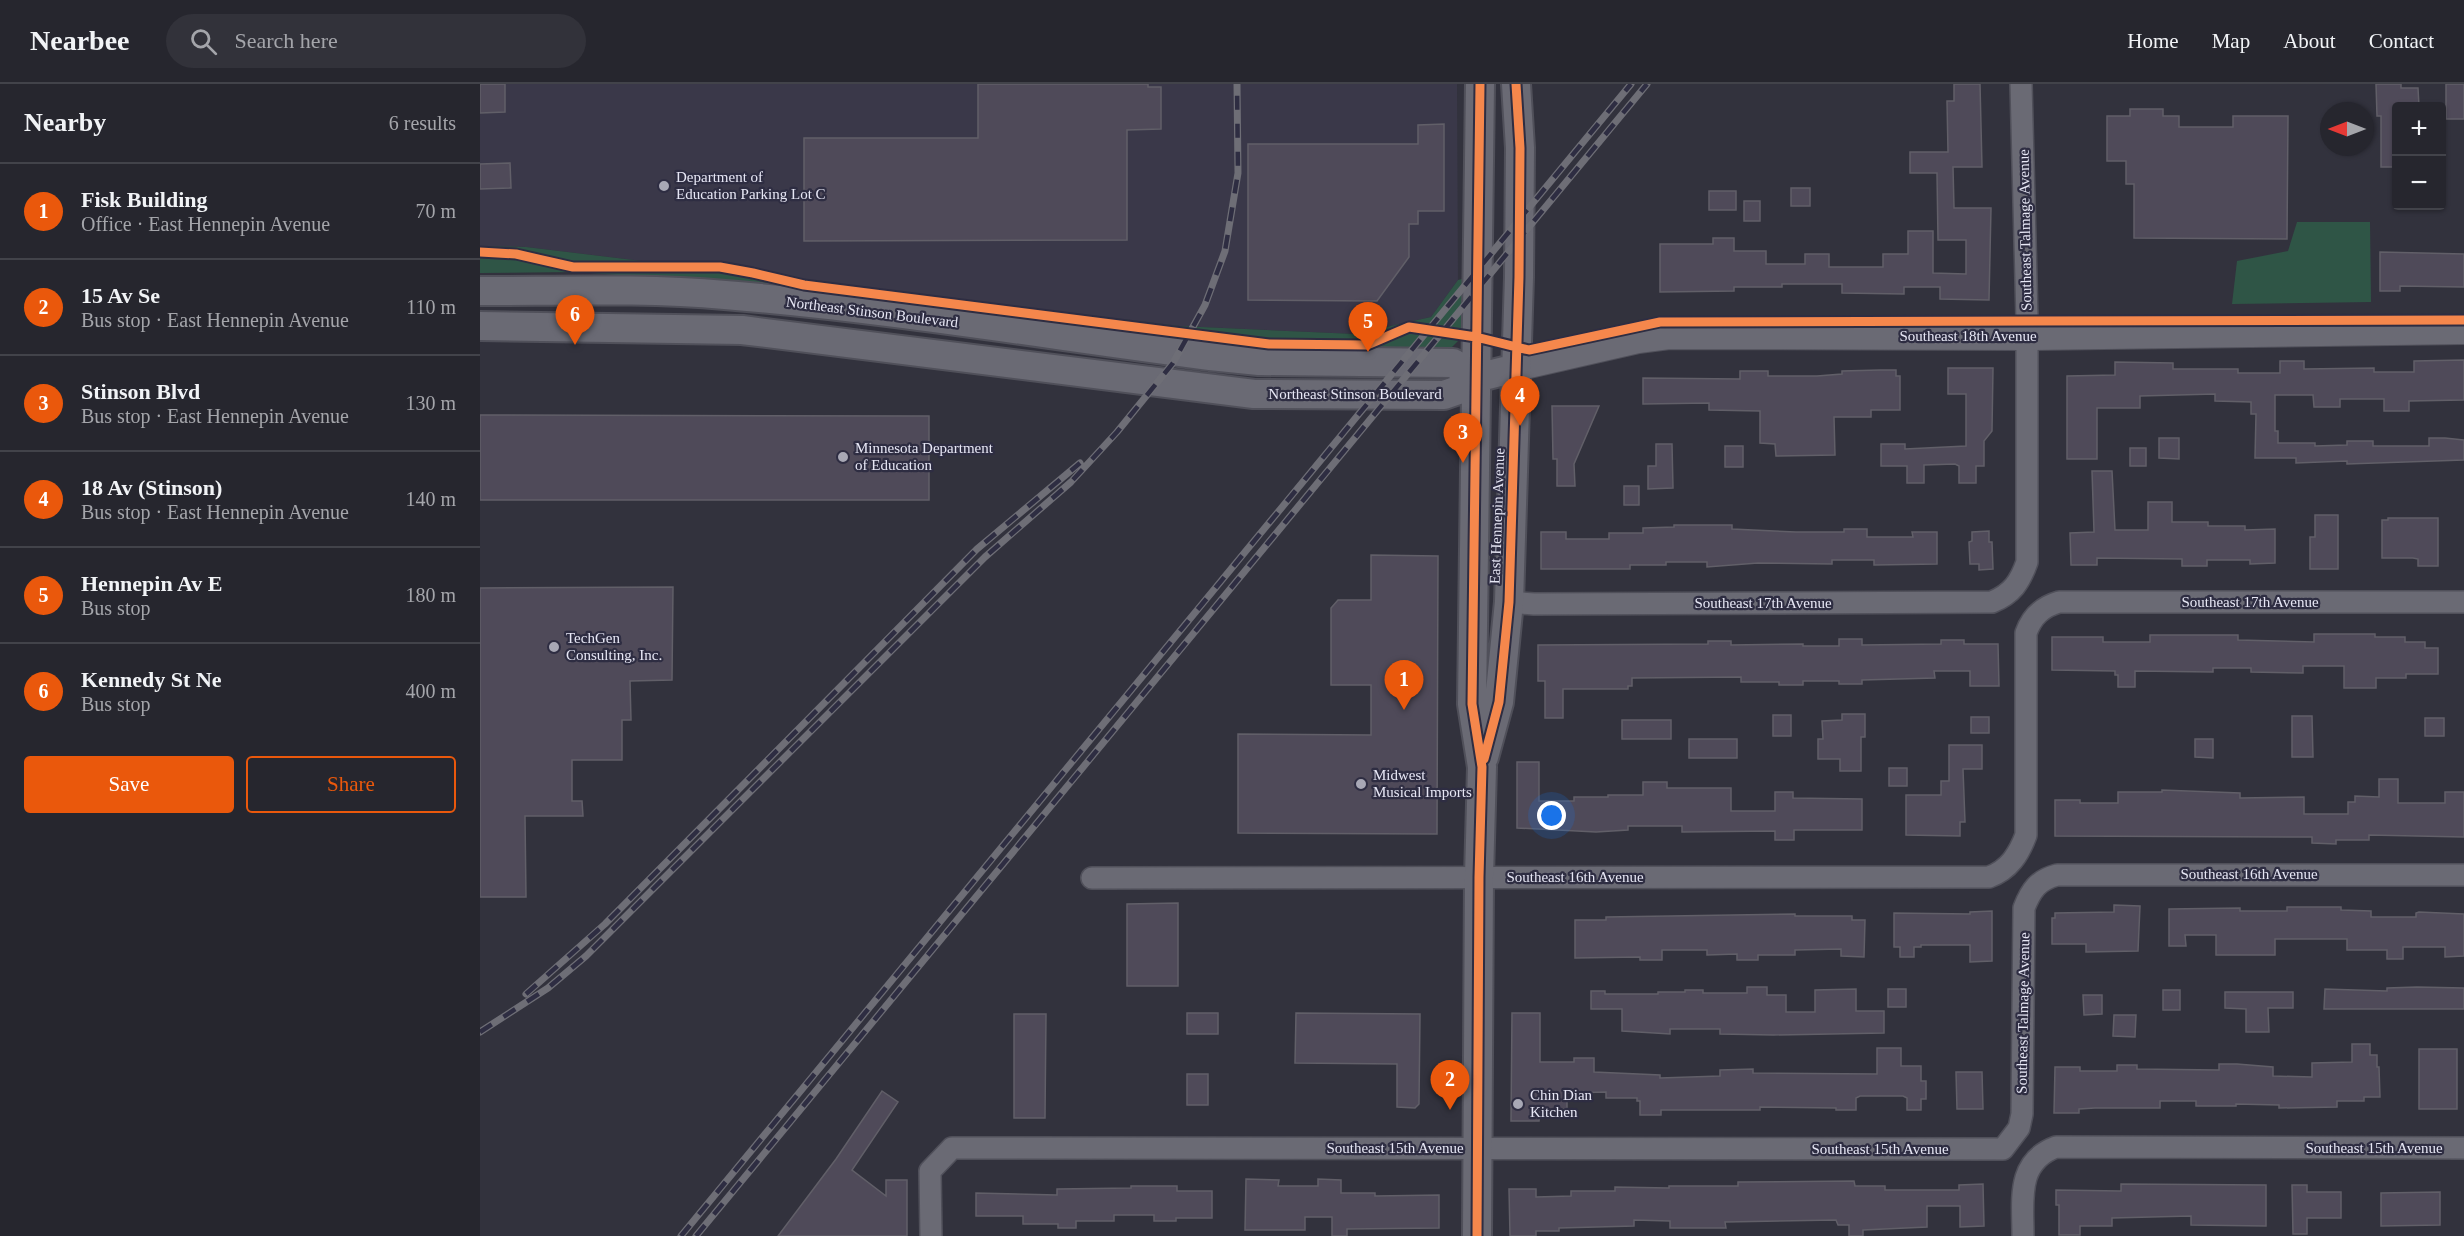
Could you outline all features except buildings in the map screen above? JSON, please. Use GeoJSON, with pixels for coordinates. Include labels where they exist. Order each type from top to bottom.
{"type":"FeatureCollection","features":[{"type":"Feature","properties":{"kind":"main road","name":"East Hennepin Avenue"},"geometry":{"type":"LineString","coordinates":[[1477,1236],[1479,877],[1482,766],[1472,704],[1480,84]]}},
{"type":"Feature","properties":{"kind":"main road","name":"East Hennepin Avenue"},"geometry":{"type":"LineString","coordinates":[[1482,766],[1499,702],[1509,602],[1520,159],[1516,84]]}},
{"type":"Feature","properties":{"kind":"main road","name":"Northeast Stinson Boulevard"},"geometry":{"type":"LineString","coordinates":[[480,291],[670,292],[723,295],[821,305],[1259,361],[1453,363],[1476,378],[1464,388],[1444,395],[1254,394],[742,330],[480,327]]}},
{"type":"Feature","properties":{"kind":"main road","name":"Southeast 18th Avenue"},"geometry":{"type":"LineString","coordinates":[[1476,378],[1516,368]]}},
{"type":"Feature","properties":{"kind":"street","name":"Southeast Talmage Avenue"},"geometry":{"type":"LineString","coordinates":[[2014,589],[2027,562],[2026,337],[2021,84]]}},
{"type":"Feature","properties":{"kind":"street","name":"Southeast 18th Avenue"},"geometry":{"type":"LineString","coordinates":[[1516,368],[1638,340],[1670,336],[2026,337],[2464,331]]}},
{"type":"Feature","properties":{"kind":"street","name":"Southeast 17th Avenue"},"geometry":{"type":"LineString","coordinates":[[1509,602],[1546,604],[1992,602],[2007,596],[2014,589]]}},
{"type":"Feature","properties":{"kind":"street","name":"Southeast 17th Avenue"},"geometry":{"type":"LineString","coordinates":[[2015,859],[2026,835],[2026,633],[2038,612],[2048,605],[2059,602],[2464,602]]}},
{"type":"Feature","properties":{"kind":"street","name":"Southeast 16th Avenue"},"geometry":{"type":"LineString","coordinates":[[1092,878],[1989,877],[2002,873],[2015,859]]}},
{"type":"Feature","properties":{"kind":"street","name":"Southeast 16th Avenue"},"geometry":{"type":"LineString","coordinates":[[2036,885],[2045,878],[2057,875],[2464,875]]}},
{"type":"Feature","properties":{"kind":"street","name":"Southeast Talmage Avenue"},"geometry":{"type":"LineString","coordinates":[[2010,1142],[2019,1128],[2022,1114],[2024,908],[2036,885]]}},
{"type":"Feature","properties":{"kind":"street","name":"Southeast 15th Avenue"},"geometry":{"type":"LineString","coordinates":[[930,1236],[930,1172],[952,1148],[1987,1150],[2003,1149],[2010,1142]]}},
{"type":"Feature","properties":{"kind":"street","name":"Southeast 15th Avenue"},"geometry":{"type":"LineString","coordinates":[[2024,1236],[2024,1185],[2036,1160],[2046,1151],[2056,1147],[2464,1148]]}},
{"type":"Feature","properties":{"kind":"shaded area"},"geometry":{"type":"Polygon","coordinates":[[[480,84],[1457,84],[1458,280],[1431,317],[1355,334],[1179,326],[526,247],[480,246],[480,84]]]}},
{"type":"Feature","properties":{"kind":"green space"},"geometry":{"type":"Polygon","coordinates":[[[2297,222],[2370,222],[2371,302],[2232,304],[2237,261],[2288,251],[2297,222]]]}},
{"type":"Feature","properties":{"kind":"green space"},"geometry":{"type":"Polygon","coordinates":[[[480,246],[526,247],[1179,326],[1355,334],[1431,317],[1458,280],[1466,278],[1465,334],[1450,349],[1438,351],[1254,349],[745,284],[575,272],[480,273],[480,246]]]}},
{"type":"Feature","properties":{"kind":"railway"},"geometry":{"type":"LineString","coordinates":[[480,1032],[548,988],[586,956],[985,557],[1071,482],[1117,432],[1173,363],[1205,305],[1225,251],[1238,173],[1237,84]]}},
{"type":"Feature","properties":{"kind":"railway"},"geometry":{"type":"LineString","coordinates":[[681,1236],[1631,84]]}},
{"type":"Feature","properties":{"kind":"railway"},"geometry":{"type":"LineString","coordinates":[[696,1236],[1647,84]]}},
{"type":"Feature","properties":{"kind":"railway"},"geometry":{"type":"LineString","coordinates":[[526,994],[605,924],[977,549],[1080,463]]}},
{"type":"Feature","properties":{"kind":"cycle path"},"geometry":{"type":"LineString","coordinates":[[1477,1236],[1479,877],[1482,767],[1472,704],[1480,84]]}},
{"type":"Feature","properties":{"kind":"cycle path"},"geometry":{"type":"LineString","coordinates":[[1484,759],[1499,702],[1509,602],[1519,277],[1520,148],[1516,84]]}},
{"type":"Feature","properties":{"kind":"cycle path"},"geometry":{"type":"LineString","coordinates":[[480,252],[516,254],[573,267],[720,267],[804,285],[1269,344],[1367,345],[1409,327],[1476,337],[1529,350],[1660,322],[2464,320]]}},
{"type":"Feature","properties":{"kind":"place","name":"Department of Education Parking Lot C"},"geometry":{"type":"Point","coordinates":[664,186]}},
{"type":"Feature","properties":{"kind":"place","name":"Kennedy St Ne"},"geometry":{"type":"Point","coordinates":[575,345]}},
{"type":"Feature","properties":{"kind":"place","name":"Hennepin Av E"},"geometry":{"type":"Point","coordinates":[1368,352]}},
{"type":"Feature","properties":{"kind":"place","name":"18 Av (Stinson)"},"geometry":{"type":"Point","coordinates":[1520,426]}},
{"type":"Feature","properties":{"kind":"place","name":"Minnesota Department of Education"},"geometry":{"type":"Point","coordinates":[843,457]}},
{"type":"Feature","properties":{"kind":"place","name":"Stinson Blvd"},"geometry":{"type":"Point","coordinates":[1463,463]}},
{"type":"Feature","properties":{"kind":"place","name":"TechGen Consulting, Inc."},"geometry":{"type":"Point","coordinates":[554,647]}},
{"type":"Feature","properties":{"kind":"place","name":"Fisk Building"},"geometry":{"type":"Point","coordinates":[1404,710]}},
{"type":"Feature","properties":{"kind":"place","name":"Midwest Musical Imports"},"geometry":{"type":"Point","coordinates":[1361,784]}},
{"type":"Feature","properties":{"kind":"place","name":"Chin Dian Kitchen"},"geometry":{"type":"Point","coordinates":[1518,1104]}},
{"type":"Feature","properties":{"kind":"place","name":"15 Av Se"},"geometry":{"type":"Point","coordinates":[1450,1110]}}]}
